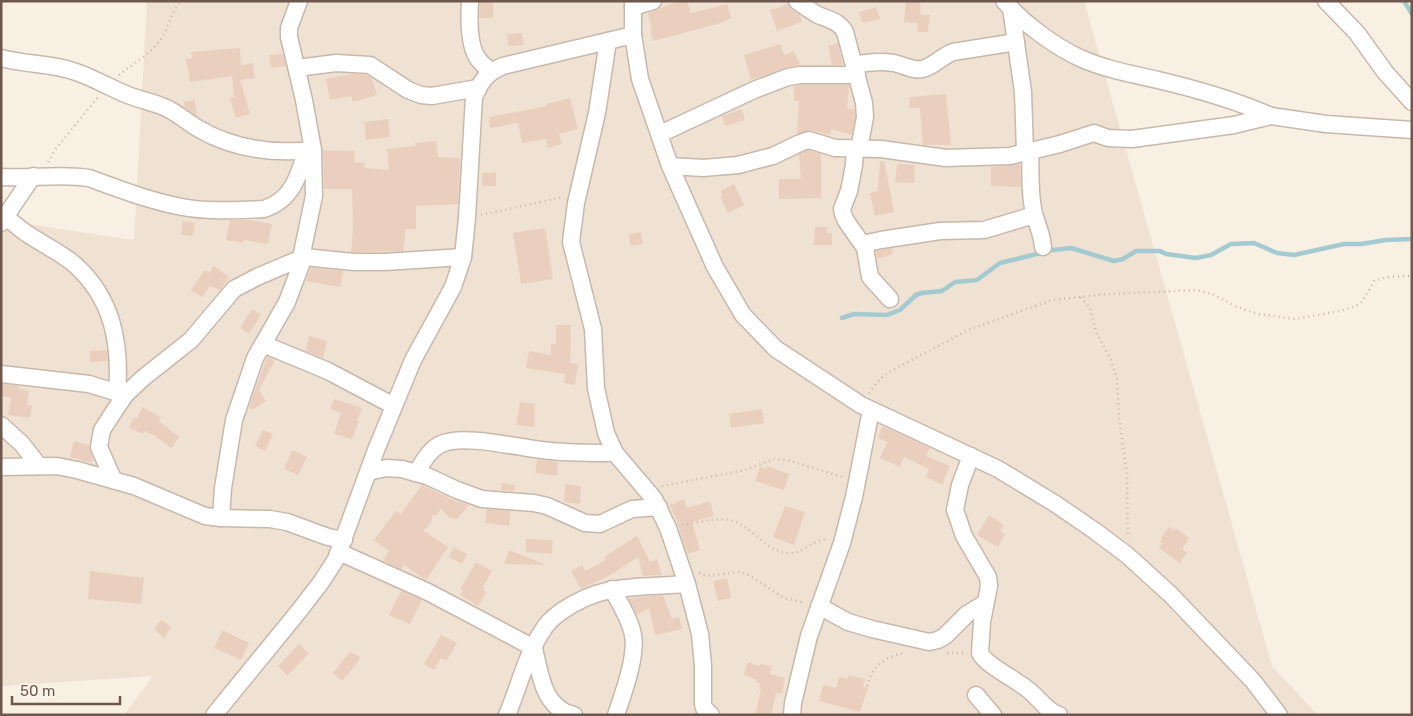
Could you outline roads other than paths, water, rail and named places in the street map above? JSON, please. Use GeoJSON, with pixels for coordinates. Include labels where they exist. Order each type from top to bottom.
{"type":"FeatureCollection","features":[{"type":"Feature","properties":{"kind":"street"},"geometry":{"type":"LineString","coordinates":[[221,518],[223,488],[234,420],[252,368],[286,302],[303,258],[314,196],[310,150],[297,68],[289,37],[289,28],[299,1]]}},
{"type":"Feature","properties":{"kind":"street"},"geometry":{"type":"LineString","coordinates":[[470,1],[469,22],[473,50],[478,60],[491,71]]}},
{"type":"Feature","properties":{"kind":"street"},"geometry":{"type":"LineString","coordinates":[[653,1],[633,4],[633,35],[640,79],[670,166],[716,268],[743,315],[776,349],[866,408],[998,469],[1054,503],[1127,555],[1171,595],[1253,681],[1279,715]]}},
{"type":"Feature","properties":{"kind":"street"},"geometry":{"type":"LineString","coordinates":[[797,1],[843,28],[856,70],[866,117],[857,149],[852,179],[842,209],[846,221],[863,244],[870,277],[890,299]]}},
{"type":"Feature","properties":{"kind":"street"},"geometry":{"type":"LineString","coordinates":[[1326,1],[1357,33],[1385,72],[1412,102]]}},
{"type":"Feature","properties":{"kind":"street"},"geometry":{"type":"LineString","coordinates":[[1007,5],[1016,42],[1023,92],[1031,199],[1034,215],[1041,232],[1043,247]]}},
{"type":"Feature","properties":{"kind":"street"},"geometry":{"type":"LineString","coordinates":[[1007,5],[1053,42],[1081,58],[1118,71],[1183,86],[1240,103],[1271,116],[1326,124],[1412,130]]}},
{"type":"Feature","properties":{"kind":"street"},"geometry":{"type":"LineString","coordinates":[[214,715],[322,581],[341,546],[368,472],[413,360],[453,287],[463,257],[474,96],[482,81],[491,71],[503,66],[633,35]]}},
{"type":"Feature","properties":{"kind":"street"},"geometry":{"type":"LineString","coordinates":[[608,41],[597,113],[578,193],[571,242],[593,329],[596,388],[606,433],[615,453],[646,489],[659,508],[668,528],[687,584],[700,634],[703,665],[703,704],[710,715]]}},
{"type":"Feature","properties":{"kind":"street"},"geometry":{"type":"LineString","coordinates":[[660,134],[754,90],[788,77],[800,74],[856,70],[868,62],[896,63],[920,70],[944,55],[953,52],[1016,42]]}},
{"type":"Feature","properties":{"kind":"street"},"geometry":{"type":"LineString","coordinates":[[1,58],[17,63],[62,68],[76,72],[129,96],[166,107],[200,130],[229,143],[257,150],[282,153],[310,150]]}},
{"type":"Feature","properties":{"kind":"street"},"geometry":{"type":"LineString","coordinates":[[297,68],[336,63],[370,65],[408,90],[421,95],[432,96],[478,88]]}},
{"type":"Feature","properties":{"kind":"street"},"geometry":{"type":"LineString","coordinates":[[670,166],[703,168],[738,165],[773,156],[800,142],[809,140],[835,148],[881,149],[946,158],[1010,156],[1060,144],[1094,133],[1108,138],[1132,139],[1234,125],[1271,116]]}},
{"type":"Feature","properties":{"kind":"street"},"geometry":{"type":"LineString","coordinates":[[1,177],[57,175],[89,178],[154,200],[183,207],[264,210],[271,207],[285,195],[297,181],[310,150]]}},
{"type":"Feature","properties":{"kind":"street"},"geometry":{"type":"LineString","coordinates":[[36,176],[3,220],[73,264],[100,294],[106,306],[118,348],[121,394]]}},
{"type":"Feature","properties":{"kind":"street"},"geometry":{"type":"LineString","coordinates":[[863,244],[940,231],[984,230],[1034,215]]}},
{"type":"Feature","properties":{"kind":"street"},"geometry":{"type":"LineString","coordinates":[[113,480],[99,447],[102,430],[121,394],[191,340],[234,289],[251,279],[303,258],[384,262],[463,257]]}},
{"type":"Feature","properties":{"kind":"street"},"geometry":{"type":"LineString","coordinates":[[263,344],[328,371],[394,406]]}},
{"type":"Feature","properties":{"kind":"street"},"geometry":{"type":"LineString","coordinates":[[1,374],[89,384],[121,394]]}},
{"type":"Feature","properties":{"kind":"street"},"geometry":{"type":"LineString","coordinates":[[792,715],[793,703],[809,636],[842,543],[858,482],[866,408]]}},
{"type":"Feature","properties":{"kind":"street"},"geometry":{"type":"LineString","coordinates":[[1,425],[22,444],[39,466]]}},
{"type":"Feature","properties":{"kind":"street"},"geometry":{"type":"LineString","coordinates":[[416,473],[435,448],[442,443],[454,440],[481,441],[551,451],[615,453]]}},
{"type":"Feature","properties":{"kind":"street"},"geometry":{"type":"LineString","coordinates":[[971,456],[960,485],[955,510],[964,536],[988,577],[980,653],[986,661],[1031,692],[1050,711],[1059,715]]}},
{"type":"Feature","properties":{"kind":"street"},"geometry":{"type":"LineString","coordinates":[[1,468],[57,466],[134,486],[206,516],[270,519],[295,525],[328,538],[534,648],[547,696],[554,706],[574,715]]}},
{"type":"Feature","properties":{"kind":"street"},"geometry":{"type":"LineString","coordinates":[[368,472],[386,468],[402,469],[482,499],[534,503],[548,506],[584,522],[600,524],[632,509],[659,508]]}},
{"type":"Feature","properties":{"kind":"street"},"geometry":{"type":"LineString","coordinates":[[507,715],[543,629],[555,617],[588,596],[612,589],[687,584]]}},
{"type":"Feature","properties":{"kind":"street"},"geometry":{"type":"LineString","coordinates":[[612,589],[629,622],[634,637],[630,667],[616,715]]}},
{"type":"Feature","properties":{"kind":"street"},"geometry":{"type":"LineString","coordinates":[[819,606],[848,622],[929,642],[945,636],[967,614],[985,604]]}},
{"type":"Feature","properties":{"kind":"street"},"geometry":{"type":"LineString","coordinates":[[976,695],[993,715]]}},
{"type":"Feature","properties":{"kind":"waterway"},"geometry":{"type":"LineString","coordinates":[[1404,1],[1412,14]]}},
{"type":"Feature","properties":{"kind":"waterway"},"geometry":{"type":"LineString","coordinates":[[842,318],[854,314],[887,315],[900,310],[916,295],[942,291],[955,282],[977,280],[1000,263],[1053,250],[1071,248],[1114,261],[1123,259],[1136,251],[1160,251],[1166,254],[1196,258],[1211,255],[1231,244],[1254,243],[1277,253],[1294,255],[1344,244],[1412,239]]}}]}
